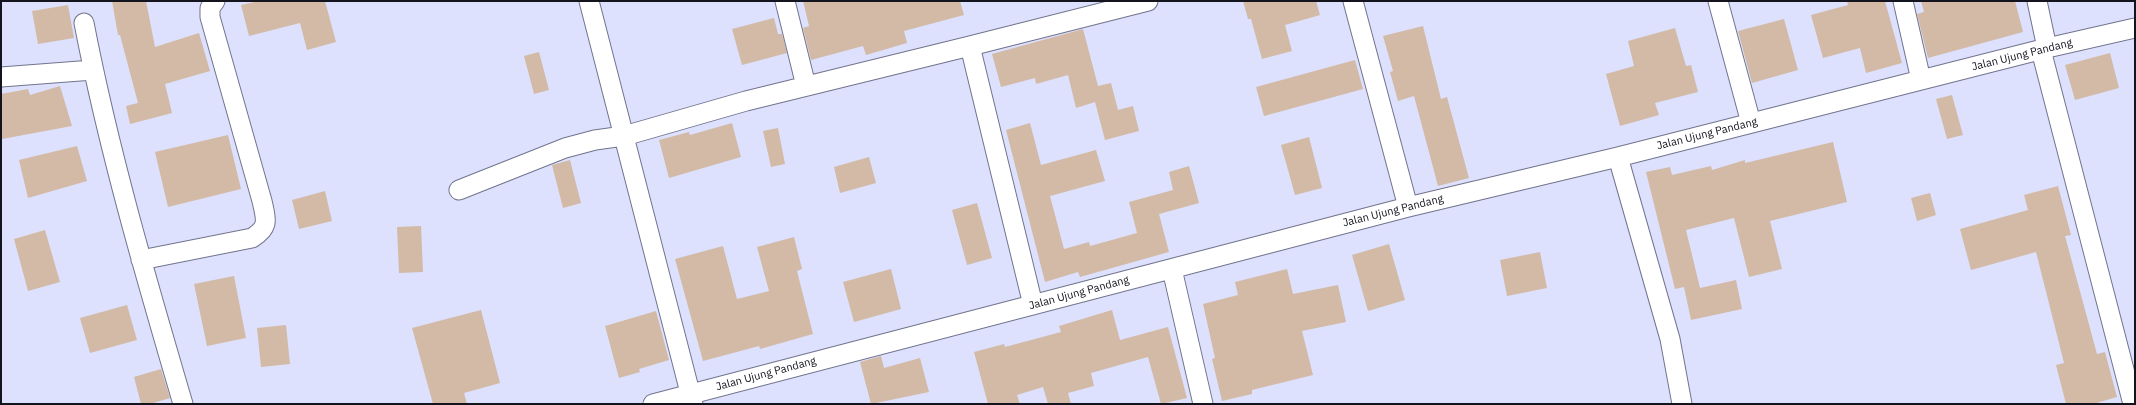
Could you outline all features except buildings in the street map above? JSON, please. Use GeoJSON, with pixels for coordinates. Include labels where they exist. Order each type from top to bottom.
{"type":"FeatureCollection","features":[{"type":"Feature","properties":{"kind":"street"},"geometry":{"type":"LineString","coordinates":[[141,260],[252,238],[261,232],[265,225],[266,218],[262,201],[210,17],[210,8],[214,1]]}},
{"type":"Feature","properties":{"kind":"street"},"geometry":{"type":"LineString","coordinates":[[589,1],[692,399]]}},
{"type":"Feature","properties":{"kind":"street"},"geometry":{"type":"LineString","coordinates":[[785,1],[806,86]]}},
{"type":"Feature","properties":{"kind":"street"},"geometry":{"type":"LineString","coordinates":[[459,190],[565,148],[595,140],[624,136],[746,101],[970,46],[1091,8],[1148,1]]}},
{"type":"Feature","properties":{"kind":"street"},"geometry":{"type":"LineString","coordinates":[[1353,1],[1408,207]]}},
{"type":"Feature","properties":{"kind":"street"},"geometry":{"type":"LineString","coordinates":[[1718,1],[1751,123]]}},
{"type":"Feature","properties":{"kind":"street"},"geometry":{"type":"LineString","coordinates":[[1902,1],[1921,80]]}},
{"type":"Feature","properties":{"kind":"street"},"geometry":{"type":"LineString","coordinates":[[2037,1],[2044,49],[2133,404]]}},
{"type":"Feature","properties":{"kind":"street"},"geometry":{"type":"LineString","coordinates":[[84,23],[93,70],[141,260],[183,404]]}},
{"type":"Feature","properties":{"kind":"street","name":"Jalan Ujung Pandang"},"geometry":{"type":"LineString","coordinates":[[653,404],[692,399],[1033,305],[1408,207],[2044,49],[2135,28]]}},
{"type":"Feature","properties":{"kind":"street"},"geometry":{"type":"LineString","coordinates":[[970,46],[1033,305]]}},
{"type":"Feature","properties":{"kind":"street"},"geometry":{"type":"LineString","coordinates":[[1,77],[93,70]]}},
{"type":"Feature","properties":{"kind":"street"},"geometry":{"type":"LineString","coordinates":[[1618,156],[1666,324],[1682,404]]}},
{"type":"Feature","properties":{"kind":"street"},"geometry":{"type":"LineString","coordinates":[[1172,269],[1203,404]]}}]}
